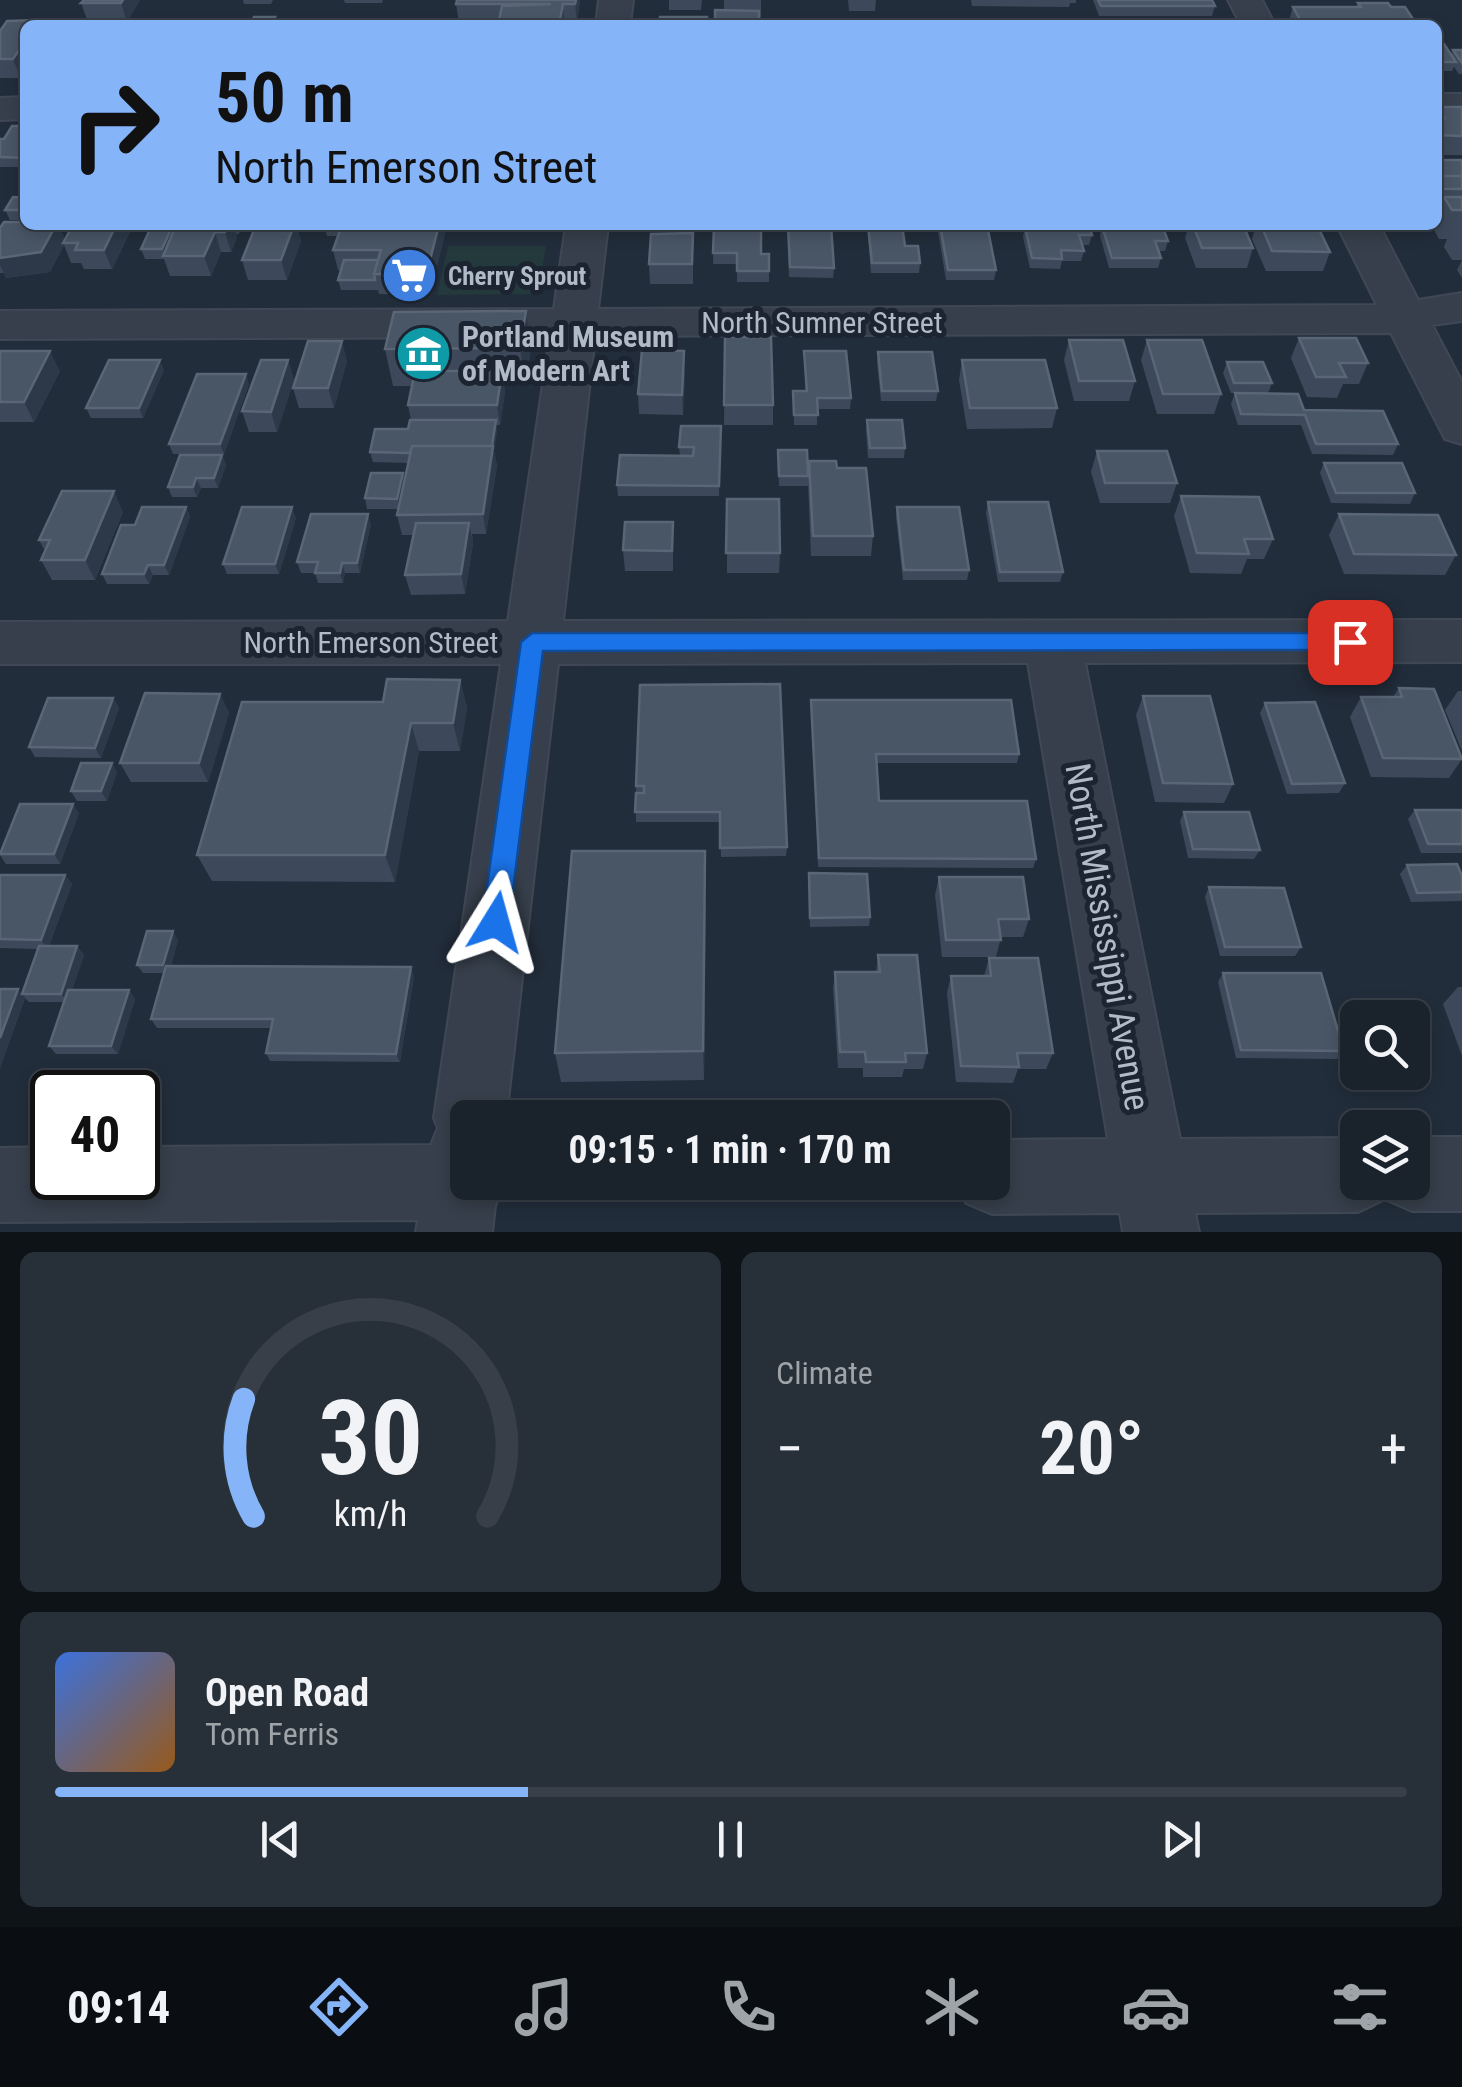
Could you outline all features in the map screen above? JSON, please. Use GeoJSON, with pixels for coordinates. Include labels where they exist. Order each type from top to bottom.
{"type":"FeatureCollection","features":[{"type":"Feature","properties":{"kind":"street"},"geometry":{"type":"LineString","coordinates":[[473,1100],[586,230]]}},
{"type":"Feature","properties":{"kind":"street"},"geometry":{"type":"LineString","coordinates":[[1361,230],[1462,428]]}},
{"type":"Feature","properties":{"kind":"street","name":"North Sumner Street"},"geometry":{"type":"LineString","coordinates":[[0,325],[1406,319],[1442,308],[1462,308]]}},
{"type":"Feature","properties":{"kind":"street","name":"North Emerson Street"},"geometry":{"type":"LineString","coordinates":[[4,651],[532,642],[1462,641]]}},
{"type":"Feature","properties":{"kind":"street","name":"North Mississippi Avenue"},"geometry":{"type":"LineString","coordinates":[[1054,643],[1156,1204]]}},
{"type":"Feature","properties":{"kind":"street"},"geometry":{"type":"LineString","coordinates":[[0,1185],[450,1170]]}},
{"type":"Feature","properties":{"kind":"street"},"geometry":{"type":"LineString","coordinates":[[1430,1174],[1462,1174]]}},
{"type":"Feature","properties":{"kind":"street"},"geometry":{"type":"LineString","coordinates":[[1010,1180],[1156,1204],[1340,1178]]}},
{"type":"Feature","properties":{"kind":"green space"},"geometry":{"type":"Polygon","coordinates":[[[448,246],[546,246],[538,294],[437,295],[448,246]]]}},
{"type":"Feature","properties":{"kind":"building"},"geometry":{"type":"Polygon","coordinates":[[[84,0],[123,0],[81,3],[84,0]]]}},
{"type":"Feature","properties":{"kind":"building"},"geometry":{"type":"Polygon","coordinates":[[[457,0],[576,0],[575,4],[563,4],[560,20],[499,20],[502,6],[551,4],[456,4],[457,0]]]}},
{"type":"Feature","properties":{"kind":"building"},"geometry":{"type":"Polygon","coordinates":[[[1098,0],[1212,0],[1215,6],[1101,6],[1098,0]]]}},
{"type":"Feature","properties":{"kind":"building"},"geometry":{"type":"Polygon","coordinates":[[[1358,3],[1405,7],[1414,20],[1300,20],[1293,7],[1361,7],[1358,3]]]}},
{"type":"Feature","properties":{"kind":"building"},"geometry":{"type":"Polygon","coordinates":[[[715,10],[759,11],[759,20],[715,20],[715,10]]]}},
{"type":"Feature","properties":{"kind":"building"},"geometry":{"type":"Polygon","coordinates":[[[254,17],[275,17],[274,20],[252,20],[254,17]]]}},
{"type":"Feature","properties":{"kind":"building"},"geometry":{"type":"Polygon","coordinates":[[[660,17],[707,17],[707,20],[660,20],[660,17]]]}},
{"type":"Feature","properties":{"kind":"building"},"geometry":{"type":"Polygon","coordinates":[[[7,21],[20,21],[20,48],[13,59],[0,59],[0,31],[7,21]]]}},
{"type":"Feature","properties":{"kind":"building"},"geometry":{"type":"Polygon","coordinates":[[[1442,44],[1444,44],[1456,62],[1442,62],[1442,44]]]}},
{"type":"Feature","properties":{"kind":"building"},"geometry":{"type":"Polygon","coordinates":[[[1442,107],[1462,107],[1462,136],[1442,135],[1442,107]]]}},
{"type":"Feature","properties":{"kind":"building"},"geometry":{"type":"Polygon","coordinates":[[[12,126],[20,126],[20,158],[0,157],[0,139],[12,126]]]}},
{"type":"Feature","properties":{"kind":"building"},"geometry":{"type":"Polygon","coordinates":[[[1442,160],[1462,160],[1462,176],[1442,176],[1442,160]]]}},
{"type":"Feature","properties":{"kind":"building"},"geometry":{"type":"Polygon","coordinates":[[[1442,176],[1462,176],[1462,189],[1442,189],[1442,176]]]}},
{"type":"Feature","properties":{"kind":"building"},"geometry":{"type":"Polygon","coordinates":[[[13,197],[20,198],[20,210],[5,210],[13,197]]]}},
{"type":"Feature","properties":{"kind":"building"},"geometry":{"type":"Polygon","coordinates":[[[1444,197],[1462,197],[1462,210],[1452,210],[1444,197]]]}},
{"type":"Feature","properties":{"kind":"building"},"geometry":{"type":"Polygon","coordinates":[[[4,222],[20,222],[20,230],[53,230],[41,252],[0,258],[0,228],[4,222]]]}},
{"type":"Feature","properties":{"kind":"building"},"geometry":{"type":"Polygon","coordinates":[[[70,230],[114,230],[104,250],[75,250],[78,243],[63,243],[70,230]]]}},
{"type":"Feature","properties":{"kind":"building"},"geometry":{"type":"Polygon","coordinates":[[[150,230],[171,230],[162,249],[141,249],[150,230]]]}},
{"type":"Feature","properties":{"kind":"building"},"geometry":{"type":"Polygon","coordinates":[[[174,230],[226,230],[215,232],[204,256],[163,256],[174,230]]]}},
{"type":"Feature","properties":{"kind":"building"},"geometry":{"type":"Polygon","coordinates":[[[254,230],[292,230],[281,260],[242,260],[254,230]]]}},
{"type":"Feature","properties":{"kind":"building"},"geometry":{"type":"Polygon","coordinates":[[[340,230],[438,230],[426,275],[374,274],[381,250],[333,250],[340,230]]]}},
{"type":"Feature","properties":{"kind":"building"},"geometry":{"type":"Polygon","coordinates":[[[714,230],[761,230],[761,254],[769,254],[769,271],[737,271],[737,253],[713,253],[714,230]]]}},
{"type":"Feature","properties":{"kind":"building"},"geometry":{"type":"Polygon","coordinates":[[[788,230],[831,230],[834,268],[790,267],[788,230]]]}},
{"type":"Feature","properties":{"kind":"building"},"geometry":{"type":"Polygon","coordinates":[[[869,230],[903,230],[905,246],[918,246],[920,263],[872,263],[869,230]]]}},
{"type":"Feature","properties":{"kind":"building"},"geometry":{"type":"Polygon","coordinates":[[[941,230],[988,230],[996,270],[948,270],[941,230]]]}},
{"type":"Feature","properties":{"kind":"building"},"geometry":{"type":"Polygon","coordinates":[[[1026,230],[1090,230],[1092,235],[1079,235],[1084,251],[1061,250],[1062,259],[1032,258],[1026,230]]]}},
{"type":"Feature","properties":{"kind":"building"},"geometry":{"type":"Polygon","coordinates":[[[1103,230],[1164,230],[1168,241],[1155,241],[1161,258],[1112,258],[1103,230]]]}},
{"type":"Feature","properties":{"kind":"building"},"geometry":{"type":"Polygon","coordinates":[[[1195,230],[1245,230],[1253,248],[1202,248],[1195,230]]]}},
{"type":"Feature","properties":{"kind":"building"},"geometry":{"type":"Polygon","coordinates":[[[1263,230],[1319,230],[1330,252],[1272,251],[1263,230]]]}},
{"type":"Feature","properties":{"kind":"building"},"geometry":{"type":"Polygon","coordinates":[[[693,233],[692,264],[649,264],[651,234],[693,233]]]}},
{"type":"Feature","properties":{"kind":"building"},"geometry":{"type":"Polygon","coordinates":[[[344,260],[378,260],[375,280],[338,280],[344,260]]]}},
{"type":"Feature","properties":{"kind":"building"},"geometry":{"type":"Polygon","coordinates":[[[526,311],[520,348],[385,349],[394,312],[526,311]]]}},
{"type":"Feature","properties":{"kind":"building"},"geometry":{"type":"Polygon","coordinates":[[[725,337],[771,337],[773,405],[724,405],[725,337]]]}},
{"type":"Feature","properties":{"kind":"building"},"geometry":{"type":"Polygon","coordinates":[[[1299,338],[1356,338],[1368,363],[1339,363],[1346,377],[1316,377],[1299,338]]]}},
{"type":"Feature","properties":{"kind":"building"},"geometry":{"type":"Polygon","coordinates":[[[1069,340],[1123,340],[1135,381],[1079,381],[1069,340]]]}},
{"type":"Feature","properties":{"kind":"building"},"geometry":{"type":"Polygon","coordinates":[[[1147,340],[1202,340],[1221,394],[1163,394],[1147,340]]]}},
{"type":"Feature","properties":{"kind":"building"},"geometry":{"type":"Polygon","coordinates":[[[308,341],[342,341],[328,388],[293,388],[308,341]]]}},
{"type":"Feature","properties":{"kind":"building"},"geometry":{"type":"Polygon","coordinates":[[[642,350],[684,351],[682,395],[638,394],[642,350]]]}},
{"type":"Feature","properties":{"kind":"building"},"geometry":{"type":"Polygon","coordinates":[[[0,351],[50,351],[24,402],[0,402],[0,351]]]}},
{"type":"Feature","properties":{"kind":"building"},"geometry":{"type":"Polygon","coordinates":[[[804,351],[846,351],[851,398],[817,398],[818,415],[794,415],[793,391],[807,391],[804,351]]]}},
{"type":"Feature","properties":{"kind":"building"},"geometry":{"type":"Polygon","coordinates":[[[878,352],[932,352],[938,391],[882,391],[878,352]]]}},
{"type":"Feature","properties":{"kind":"building"},"geometry":{"type":"Polygon","coordinates":[[[109,360],[160,360],[139,408],[86,408],[109,360]]]}},
{"type":"Feature","properties":{"kind":"building"},"geometry":{"type":"Polygon","coordinates":[[[261,360],[288,360],[271,412],[242,411],[261,360]]]}},
{"type":"Feature","properties":{"kind":"building"},"geometry":{"type":"Polygon","coordinates":[[[962,360],[1045,360],[1057,408],[970,408],[962,360]]]}},
{"type":"Feature","properties":{"kind":"building"},"geometry":{"type":"Polygon","coordinates":[[[1227,362],[1263,362],[1272,383],[1234,383],[1227,362]]]}},
{"type":"Feature","properties":{"kind":"building"},"geometry":{"type":"Polygon","coordinates":[[[415,371],[502,371],[497,405],[408,405],[415,371]]]}},
{"type":"Feature","properties":{"kind":"building"},"geometry":{"type":"Polygon","coordinates":[[[197,374],[246,374],[220,444],[169,444],[197,374]]]}},
{"type":"Feature","properties":{"kind":"building"},"geometry":{"type":"Polygon","coordinates":[[[1235,393],[1298,394],[1304,410],[1383,411],[1398,444],[1316,444],[1305,415],[1241,414],[1235,393]]]}},
{"type":"Feature","properties":{"kind":"building"},"geometry":{"type":"Polygon","coordinates":[[[410,420],[496,420],[492,446],[412,446],[410,453],[370,452],[375,429],[408,429],[410,420]]]}},
{"type":"Feature","properties":{"kind":"building"},"geometry":{"type":"Polygon","coordinates":[[[867,420],[902,420],[905,448],[870,448],[867,420]]]}},
{"type":"Feature","properties":{"kind":"building"},"geometry":{"type":"Polygon","coordinates":[[[681,426],[721,426],[719,486],[617,485],[620,455],[693,456],[694,447],[679,447],[681,426]]]}},
{"type":"Feature","properties":{"kind":"building"},"geometry":{"type":"Polygon","coordinates":[[[412,446],[493,446],[483,514],[397,515],[412,446]]]}},
{"type":"Feature","properties":{"kind":"building"},"geometry":{"type":"Polygon","coordinates":[[[778,450],[807,450],[808,476],[779,476],[778,450]]]}},
{"type":"Feature","properties":{"kind":"building"},"geometry":{"type":"Polygon","coordinates":[[[1097,451],[1167,451],[1177,483],[1105,483],[1097,451]]]}},
{"type":"Feature","properties":{"kind":"building"},"geometry":{"type":"Polygon","coordinates":[[[180,455],[222,455],[214,478],[196,478],[193,487],[168,487],[180,455]]]}},
{"type":"Feature","properties":{"kind":"building"},"geometry":{"type":"Polygon","coordinates":[[[809,461],[836,461],[837,468],[866,468],[873,536],[813,536],[809,461]]]}},
{"type":"Feature","properties":{"kind":"building"},"geometry":{"type":"Polygon","coordinates":[[[1324,463],[1402,463],[1415,493],[1336,493],[1324,463]]]}},
{"type":"Feature","properties":{"kind":"building"},"geometry":{"type":"Polygon","coordinates":[[[371,473],[403,473],[397,499],[365,498],[371,473]]]}},
{"type":"Feature","properties":{"kind":"building"},"geometry":{"type":"Polygon","coordinates":[[[62,491],[114,491],[85,560],[41,560],[50,540],[39,540],[62,491]]]}},
{"type":"Feature","properties":{"kind":"building"},"geometry":{"type":"Polygon","coordinates":[[[1181,496],[1259,497],[1273,539],[1244,539],[1249,554],[1197,553],[1181,496]]]}},
{"type":"Feature","properties":{"kind":"building"},"geometry":{"type":"Polygon","coordinates":[[[727,499],[779,499],[780,553],[726,553],[727,499]]]}},
{"type":"Feature","properties":{"kind":"building"},"geometry":{"type":"Polygon","coordinates":[[[988,502],[1048,502],[1063,572],[1000,572],[988,502]]]}},
{"type":"Feature","properties":{"kind":"building"},"geometry":{"type":"Polygon","coordinates":[[[142,507],[186,507],[164,565],[148,565],[144,574],[102,574],[121,525],[135,525],[142,507]]]}},
{"type":"Feature","properties":{"kind":"building"},"geometry":{"type":"Polygon","coordinates":[[[242,507],[292,507],[275,564],[223,564],[242,507]]]}},
{"type":"Feature","properties":{"kind":"building"},"geometry":{"type":"Polygon","coordinates":[[[897,507],[959,507],[969,570],[904,570],[897,507]]]}},
{"type":"Feature","properties":{"kind":"building"},"geometry":{"type":"Polygon","coordinates":[[[311,514],[368,514],[357,563],[342,563],[340,573],[315,573],[318,562],[297,562],[311,514]]]}},
{"type":"Feature","properties":{"kind":"building"},"geometry":{"type":"Polygon","coordinates":[[[1339,514],[1438,515],[1456,555],[1354,554],[1339,514]]]}},
{"type":"Feature","properties":{"kind":"building"},"geometry":{"type":"Polygon","coordinates":[[[625,522],[673,522],[672,551],[623,550],[625,522]]]}},
{"type":"Feature","properties":{"kind":"building"},"geometry":{"type":"Polygon","coordinates":[[[416,523],[469,523],[461,574],[405,575],[416,523]]]}},
{"type":"Feature","properties":{"kind":"building"},"geometry":{"type":"Polygon","coordinates":[[[387,679],[460,680],[453,723],[411,723],[385,855],[197,855],[242,702],[383,702],[387,679]]]}},
{"type":"Feature","properties":{"kind":"building"},"geometry":{"type":"Polygon","coordinates":[[[780,684],[787,847],[720,848],[720,812],[635,812],[636,793],[644,793],[644,786],[636,786],[640,685],[780,684]]]}},
{"type":"Feature","properties":{"kind":"building"},"geometry":{"type":"Polygon","coordinates":[[[1399,688],[1434,689],[1462,759],[1383,758],[1361,697],[1402,697],[1399,688]]]}},
{"type":"Feature","properties":{"kind":"building"},"geometry":{"type":"Polygon","coordinates":[[[145,693],[220,694],[199,763],[120,763],[145,693]]]}},
{"type":"Feature","properties":{"kind":"building"},"geometry":{"type":"Polygon","coordinates":[[[1143,696],[1210,696],[1233,784],[1163,783],[1143,696]]]}},
{"type":"Feature","properties":{"kind":"building"},"geometry":{"type":"Polygon","coordinates":[[[48,698],[113,698],[95,748],[29,747],[48,698]]]}},
{"type":"Feature","properties":{"kind":"building"},"geometry":{"type":"Polygon","coordinates":[[[811,700],[1011,700],[1019,754],[876,754],[879,801],[1027,801],[1036,859],[819,858],[811,700]]]}},
{"type":"Feature","properties":{"kind":"building"},"geometry":{"type":"Polygon","coordinates":[[[1315,702],[1345,783],[1292,784],[1265,703],[1315,702]]]}},
{"type":"Feature","properties":{"kind":"building"},"geometry":{"type":"Polygon","coordinates":[[[81,763],[112,763],[101,791],[71,791],[81,763]]]}},
{"type":"Feature","properties":{"kind":"building"},"geometry":{"type":"Polygon","coordinates":[[[20,804],[73,804],[54,854],[0,854],[20,804]]]}},
{"type":"Feature","properties":{"kind":"building"},"geometry":{"type":"Polygon","coordinates":[[[1415,810],[1462,810],[1462,844],[1428,844],[1415,810]]]}},
{"type":"Feature","properties":{"kind":"building"},"geometry":{"type":"Polygon","coordinates":[[[1184,812],[1249,812],[1260,850],[1193,849],[1184,812]]]}},
{"type":"Feature","properties":{"kind":"building"},"geometry":{"type":"Polygon","coordinates":[[[572,851],[705,851],[703,1051],[555,1053],[572,851]]]}},
{"type":"Feature","properties":{"kind":"building"},"geometry":{"type":"Polygon","coordinates":[[[1457,864],[1462,892],[1417,893],[1407,865],[1457,864]]]}},
{"type":"Feature","properties":{"kind":"building"},"geometry":{"type":"Polygon","coordinates":[[[809,873],[867,874],[870,917],[810,918],[809,873]]]}},
{"type":"Feature","properties":{"kind":"building"},"geometry":{"type":"Polygon","coordinates":[[[0,875],[65,875],[41,940],[0,939],[0,875]]]}},
{"type":"Feature","properties":{"kind":"building"},"geometry":{"type":"Polygon","coordinates":[[[939,877],[1023,877],[1029,919],[998,919],[1001,940],[946,940],[939,877]]]}},
{"type":"Feature","properties":{"kind":"building"},"geometry":{"type":"Polygon","coordinates":[[[1209,887],[1284,888],[1301,947],[1225,947],[1209,887]]]}},
{"type":"Feature","properties":{"kind":"building"},"geometry":{"type":"Polygon","coordinates":[[[147,931],[173,931],[163,965],[137,965],[147,931]]]}},
{"type":"Feature","properties":{"kind":"building"},"geometry":{"type":"Polygon","coordinates":[[[39,946],[77,946],[61,994],[22,994],[39,946]]]}},
{"type":"Feature","properties":{"kind":"building"},"geometry":{"type":"Polygon","coordinates":[[[878,955],[917,955],[927,1053],[905,1053],[906,1062],[866,1062],[865,1052],[840,1052],[835,972],[880,972],[878,955]]]}},
{"type":"Feature","properties":{"kind":"building"},"geometry":{"type":"Polygon","coordinates":[[[989,958],[1038,958],[1053,1053],[1017,1053],[1019,1067],[961,1066],[951,976],[991,976],[989,958]]]}},
{"type":"Feature","properties":{"kind":"building"},"geometry":{"type":"Polygon","coordinates":[[[166,966],[411,967],[396,1054],[266,1053],[273,1019],[151,1019],[166,966]]]}},
{"type":"Feature","properties":{"kind":"building"},"geometry":{"type":"Polygon","coordinates":[[[1223,973],[1321,973],[1340,1037],[1340,1051],[1241,1050],[1223,973]]]}},
{"type":"Feature","properties":{"kind":"building"},"geometry":{"type":"Polygon","coordinates":[[[0,989],[18,989],[0,1038],[0,989]]]}},
{"type":"Feature","properties":{"kind":"building"},"geometry":{"type":"Polygon","coordinates":[[[68,990],[129,990],[111,1046],[49,1046],[68,990]]]}},
{"type":"Feature","properties":{"kind":"place","name":"Cherry Sprout"},"geometry":{"type":"Point","coordinates":[409,276]}},
{"type":"Feature","properties":{"kind":"place","name":"Portland Museum of Modern Art"},"geometry":{"type":"Point","coordinates":[423,353]}},
{"type":"Feature","properties":{"kind":"route"},"geometry":{"type":"LineString","coordinates":[[496,922],[532,642],[1350,642]]}}]}
